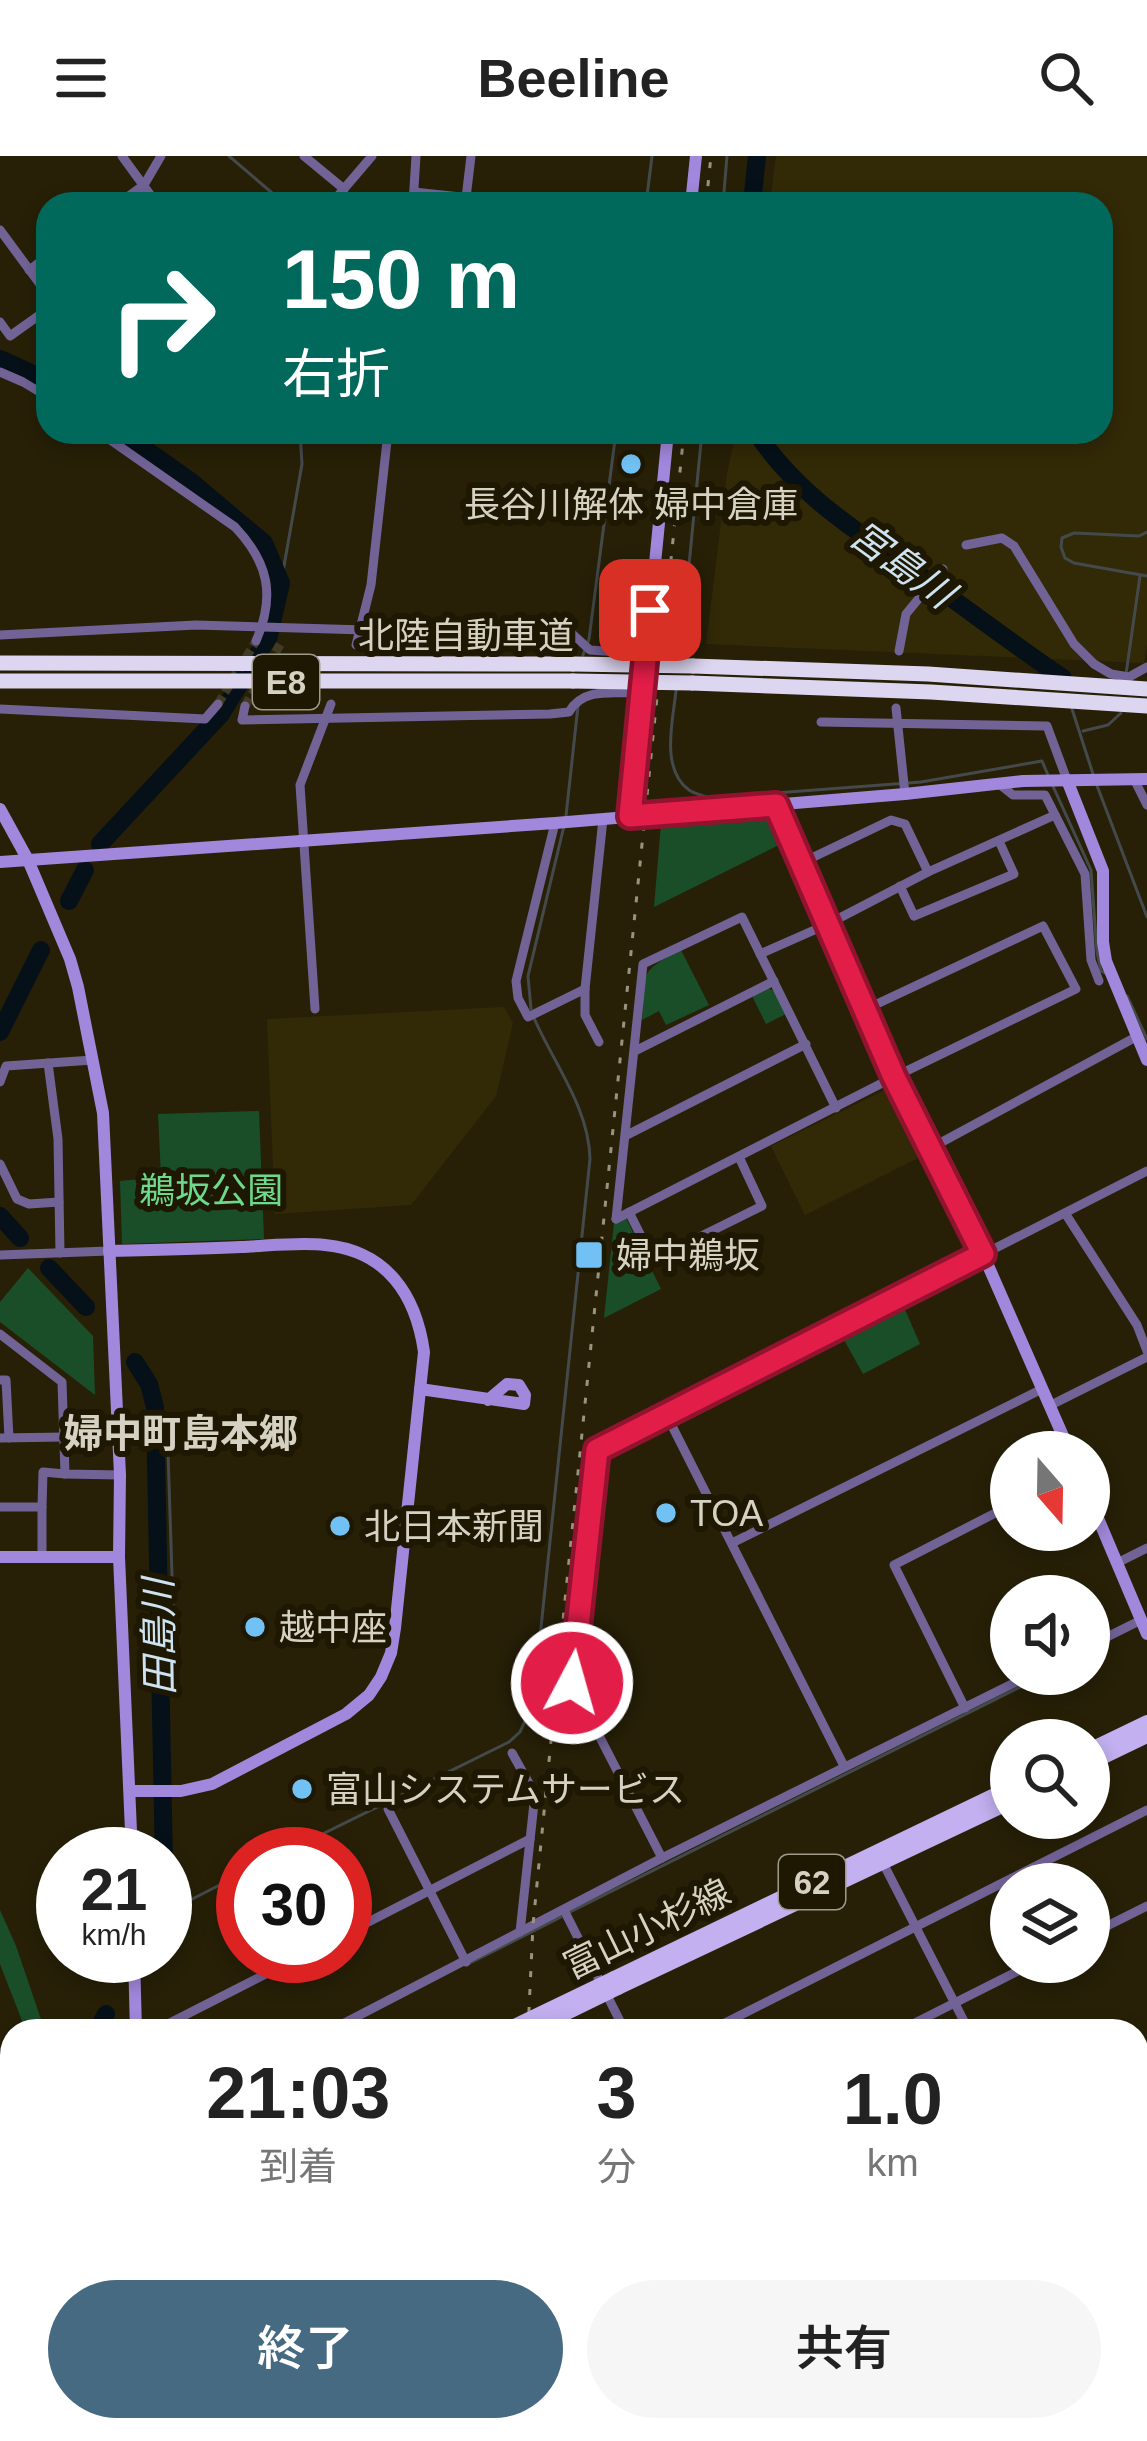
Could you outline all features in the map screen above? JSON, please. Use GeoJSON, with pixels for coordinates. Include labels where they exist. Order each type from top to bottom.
{"type":"FeatureCollection","features":[{"type":"Feature","properties":{"kind":"highway","name":"北陸自動車道"},"geometry":{"type":"LineString","coordinates":[[0,663],[1023,679],[1147,688]]}},
{"type":"Feature","properties":{"kind":"highway","name":"北陸自動車道"},"geometry":{"type":"LineString","coordinates":[[0,681],[573,673]]}},
{"type":"Feature","properties":{"kind":"highway","name":"北陸自動車道"},"geometry":{"type":"LineString","coordinates":[[692,675],[1147,706]]}},
{"type":"Feature","properties":{"kind":"main road"},"geometry":{"type":"LineString","coordinates":[[1110,1740],[1147,1722]]}},
{"type":"Feature","properties":{"kind":"main road"},"geometry":{"type":"LineString","coordinates":[[1110,1754],[1147,1736]]}},
{"type":"Feature","properties":{"kind":"main road","name":"富山小杉線"},"geometry":{"type":"LineString","coordinates":[[552,2019],[990,1797]]}},
{"type":"Feature","properties":{"kind":"main road","name":"富山小杉線"},"geometry":{"type":"LineString","coordinates":[[532,2019],[990,1812]]}},
{"type":"Feature","properties":{"kind":"street"},"geometry":{"type":"LineString","coordinates":[[122,156],[149,192]]}},
{"type":"Feature","properties":{"kind":"street"},"geometry":{"type":"LineString","coordinates":[[134,192],[161,156]]}},
{"type":"Feature","properties":{"kind":"street"},"geometry":{"type":"LineString","coordinates":[[304,156],[344,188]]}},
{"type":"Feature","properties":{"kind":"street"},"geometry":{"type":"LineString","coordinates":[[341,192],[372,156]]}},
{"type":"Feature","properties":{"kind":"street"},"geometry":{"type":"LineString","coordinates":[[414,192],[416,156]]}},
{"type":"Feature","properties":{"kind":"street"},"geometry":{"type":"LineString","coordinates":[[467,192],[471,156]]}},
{"type":"Feature","properties":{"kind":"street"},"geometry":{"type":"LineString","coordinates":[[692,192],[696,156]]}},
{"type":"Feature","properties":{"kind":"street"},"geometry":{"type":"LineString","coordinates":[[2,238],[36,280]]}},
{"type":"Feature","properties":{"kind":"street"},"geometry":{"type":"LineString","coordinates":[[29,270],[36,265]]}},
{"type":"Feature","properties":{"kind":"street"},"geometry":{"type":"LineString","coordinates":[[0,322],[10,336],[36,318]]}},
{"type":"Feature","properties":{"kind":"street"},"geometry":{"type":"LineString","coordinates":[[0,372],[36,390]]}},
{"type":"Feature","properties":{"kind":"street"},"geometry":{"type":"LineString","coordinates":[[116,444],[235,526],[254,547],[265,569],[267,590],[256,641]]}},
{"type":"Feature","properties":{"kind":"street"},"geometry":{"type":"LineString","coordinates":[[356,645],[376,547],[387,444]]}},
{"type":"Feature","properties":{"kind":"street"},"geometry":{"type":"LineString","coordinates":[[630,816],[667,444]]}},
{"type":"Feature","properties":{"kind":"street"},"geometry":{"type":"LineString","coordinates":[[966,545],[1002,538],[1014,547],[1074,644],[1094,664],[1129,677],[1147,667]]}},
{"type":"Feature","properties":{"kind":"street"},"geometry":{"type":"LineString","coordinates":[[899,652],[906,614],[943,569]]}},
{"type":"Feature","properties":{"kind":"street"},"geometry":{"type":"LineString","coordinates":[[0,635],[196,625],[468,633],[568,630],[590,650],[646,654]]}},
{"type":"Feature","properties":{"kind":"street"},"geometry":{"type":"LineString","coordinates":[[281,643],[290,628]]}},
{"type":"Feature","properties":{"kind":"street"},"geometry":{"type":"LineString","coordinates":[[245,706],[242,720],[550,714],[569,712],[576,699],[589,694],[642,694]]}},
{"type":"Feature","properties":{"kind":"street"},"geometry":{"type":"LineString","coordinates":[[0,709],[205,719],[218,704]]}},
{"type":"Feature","properties":{"kind":"street"},"geometry":{"type":"LineString","coordinates":[[315,1009],[300,785],[331,704]]}},
{"type":"Feature","properties":{"kind":"street"},"geometry":{"type":"LineString","coordinates":[[896,708],[905,794]]}},
{"type":"Feature","properties":{"kind":"street"},"geometry":{"type":"LineString","coordinates":[[821,722],[1047,727],[1103,871],[1105,978]]}},
{"type":"Feature","properties":{"kind":"street"},"geometry":{"type":"LineString","coordinates":[[0,862],[555,823],[1067,780],[1142,779],[1147,806]]}},
{"type":"Feature","properties":{"kind":"street"},"geometry":{"type":"LineString","coordinates":[[999,784],[1013,795],[1045,795],[1085,874],[1090,960],[1105,978],[1147,1060]]}},
{"type":"Feature","properties":{"kind":"street"},"geometry":{"type":"LineString","coordinates":[[776,805],[894,1077],[983,1254],[1060,1431]]}},
{"type":"Feature","properties":{"kind":"street"},"geometry":{"type":"LineString","coordinates":[[0,808],[70,959],[103,1114],[132,1827]]}},
{"type":"Feature","properties":{"kind":"street"},"geometry":{"type":"LineString","coordinates":[[760,954],[1055,815]]}},
{"type":"Feature","properties":{"kind":"street"},"geometry":{"type":"LineString","coordinates":[[598,1042],[585,1016],[585,989],[602,819]]}},
{"type":"Feature","properties":{"kind":"street"},"geometry":{"type":"LineString","coordinates":[[802,863],[891,820],[904,824],[928,872]]}},
{"type":"Feature","properties":{"kind":"street"},"geometry":{"type":"LineString","coordinates":[[555,823],[516,981],[518,998],[529,1016],[585,989]]}},
{"type":"Feature","properties":{"kind":"street"},"geometry":{"type":"LineString","coordinates":[[900,886],[914,916],[987,888],[1014,874],[998,842]]}},
{"type":"Feature","properties":{"kind":"street"},"geometry":{"type":"LineString","coordinates":[[836,1108],[742,917],[643,964],[616,1219],[836,1108],[894,1077],[1105,978]]}},
{"type":"Feature","properties":{"kind":"street"},"geometry":{"type":"LineString","coordinates":[[864,1010],[1043,926],[1076,989]]}},
{"type":"Feature","properties":{"kind":"street"},"geometry":{"type":"LineString","coordinates":[[634,1051],[774,981]]}},
{"type":"Feature","properties":{"kind":"street"},"geometry":{"type":"LineString","coordinates":[[929,1149],[1136,1037]]}},
{"type":"Feature","properties":{"kind":"street"},"geometry":{"type":"LineString","coordinates":[[627,1135],[806,1044]]}},
{"type":"Feature","properties":{"kind":"street"},"geometry":{"type":"LineString","coordinates":[[0,1082],[6,1066],[93,1060]]}},
{"type":"Feature","properties":{"kind":"street"},"geometry":{"type":"LineString","coordinates":[[48,1063],[58,1139],[60,1252]]}},
{"type":"Feature","properties":{"kind":"street"},"geometry":{"type":"LineString","coordinates":[[629,1212],[652,1260],[762,1206],[739,1156]]}},
{"type":"Feature","properties":{"kind":"street"},"geometry":{"type":"LineString","coordinates":[[0,1164],[17,1199],[29,1204],[59,1202]]}},
{"type":"Feature","properties":{"kind":"street"},"geometry":{"type":"LineString","coordinates":[[662,1858],[572,1683],[597,1450],[1147,1171]]}},
{"type":"Feature","properties":{"kind":"street"},"geometry":{"type":"LineString","coordinates":[[1049,1406],[1147,1354],[1137,1324],[1065,1213]]}},
{"type":"Feature","properties":{"kind":"street"},"geometry":{"type":"LineString","coordinates":[[0,1255],[326,1245],[362,1255],[385,1269],[408,1296],[420,1323],[424,1352],[395,1628],[381,1677],[369,1695],[346,1714],[212,1784],[196,1790],[131,1791]]}},
{"type":"Feature","properties":{"kind":"street"},"geometry":{"type":"LineString","coordinates":[[0,1334],[62,1382],[65,1474]]}},
{"type":"Feature","properties":{"kind":"street"},"geometry":{"type":"LineString","coordinates":[[0,1381],[7,1380],[4,1438],[64,1437]]}},
{"type":"Feature","properties":{"kind":"street"},"geometry":{"type":"LineString","coordinates":[[420,1389],[488,1400]]}},
{"type":"Feature","properties":{"kind":"street"},"geometry":{"type":"LineString","coordinates":[[732,1543],[1042,1389]]}},
{"type":"Feature","properties":{"kind":"street"},"geometry":{"type":"LineString","coordinates":[[667,1416],[844,1766]]}},
{"type":"Feature","properties":{"kind":"street"},"geometry":{"type":"LineString","coordinates":[[42,1557],[43,1472],[120,1475]]}},
{"type":"Feature","properties":{"kind":"street"},"geometry":{"type":"LineString","coordinates":[[0,1507],[42,1507]]}},
{"type":"Feature","properties":{"kind":"street"},"geometry":{"type":"LineString","coordinates":[[964,1708],[894,1565],[990,1516]]}},
{"type":"Feature","properties":{"kind":"street"},"geometry":{"type":"LineString","coordinates":[[1110,1546],[1147,1634]]}},
{"type":"Feature","properties":{"kind":"street"},"geometry":{"type":"LineString","coordinates":[[1117,1563],[1147,1547]]}},
{"type":"Feature","properties":{"kind":"street"},"geometry":{"type":"LineString","coordinates":[[0,1557],[119,1557]]}},
{"type":"Feature","properties":{"kind":"street"},"geometry":{"type":"LineString","coordinates":[[1110,1636],[1141,1620]]}},
{"type":"Feature","properties":{"kind":"street"},"geometry":{"type":"LineString","coordinates":[[353,2019],[990,1695]]}},
{"type":"Feature","properties":{"kind":"street"},"geometry":{"type":"LineString","coordinates":[[512,1753],[535,1795],[520,1932]]}},
{"type":"Feature","properties":{"kind":"street"},"geometry":{"type":"LineString","coordinates":[[388,1809],[466,1962]]}},
{"type":"Feature","properties":{"kind":"street"},"geometry":{"type":"LineString","coordinates":[[733,2019],[1147,1810]]}},
{"type":"Feature","properties":{"kind":"street"},"geometry":{"type":"LineString","coordinates":[[372,1920],[530,1840]]}},
{"type":"Feature","properties":{"kind":"street"},"geometry":{"type":"LineString","coordinates":[[884,1863],[962,2019]]}},
{"type":"Feature","properties":{"kind":"street"},"geometry":{"type":"LineString","coordinates":[[1110,1924],[1147,1906]]}},
{"type":"Feature","properties":{"kind":"street"},"geometry":{"type":"LineString","coordinates":[[564,1910],[619,2019]]}},
{"type":"Feature","properties":{"kind":"street"},"geometry":{"type":"LineString","coordinates":[[135,1983],[136,2019]]}},
{"type":"Feature","properties":{"kind":"street"},"geometry":{"type":"LineString","coordinates":[[178,2019],[248,1983]]}},
{"type":"Feature","properties":{"kind":"street"},"geometry":{"type":"LineString","coordinates":[[923,2019],[994,1983]]}},
{"type":"Feature","properties":{"kind":"shaded area"},"geometry":{"type":"Polygon","coordinates":[[[776,156],[1147,156],[1144,663],[706,644],[733,444],[1113,444],[1113,192],[772,192],[776,156]]]}},
{"type":"Feature","properties":{"kind":"shaded area"},"geometry":{"type":"Polygon","coordinates":[[[504,1007],[513,1023],[496,1096],[411,1205],[275,1214],[267,1019],[504,1007]]]}},
{"type":"Feature","properties":{"kind":"shaded area"},"geometry":{"type":"Polygon","coordinates":[[[887,1089],[920,1157],[805,1215],[771,1146],[887,1089]]]}},
{"type":"Feature","properties":{"kind":"green space"},"geometry":{"type":"Polygon","coordinates":[[[761,814],[774,822],[783,843],[654,907],[661,824],[761,814]]]}},
{"type":"Feature","properties":{"kind":"green space"},"geometry":{"type":"Polygon","coordinates":[[[681,950],[709,1005],[666,1025],[659,1011],[642,1020],[646,976],[681,950]]]}},
{"type":"Feature","properties":{"kind":"green space"},"geometry":{"type":"Polygon","coordinates":[[[767,988],[775,991],[786,1014],[766,1024],[752,996],[767,988]]]}},
{"type":"Feature","properties":{"kind":"green space","name":"鵜坂公園"},"geometry":{"type":"Polygon","coordinates":[[[259,1111],[264,1239],[122,1244],[120,1181],[161,1177],[158,1114],[259,1111]]]}},
{"type":"Feature","properties":{"kind":"green space"},"geometry":{"type":"Polygon","coordinates":[[[626,1218],[661,1289],[604,1318],[614,1223],[626,1218]]]}},
{"type":"Feature","properties":{"kind":"green space"},"geometry":{"type":"Polygon","coordinates":[[[28,1268],[93,1336],[95,1395],[0,1322],[0,1302],[28,1268]]]}},
{"type":"Feature","properties":{"kind":"green space"},"geometry":{"type":"Polygon","coordinates":[[[903,1305],[920,1344],[863,1374],[843,1338],[903,1305]]]}},
{"type":"Feature","properties":{"kind":"green space"},"geometry":{"type":"Polygon","coordinates":[[[0,1910],[41,2019],[21,2019],[0,1964],[0,1910]]]}},
{"type":"Feature","properties":{"kind":"waterway"},"geometry":{"type":"LineString","coordinates":[[229,156],[271,192]]}},
{"type":"Feature","properties":{"kind":"waterway"},"geometry":{"type":"LineString","coordinates":[[648,192],[652,156]]}},
{"type":"Feature","properties":{"kind":"waterway"},"geometry":{"type":"LineString","coordinates":[[724,192],[727,156]]}},
{"type":"Feature","properties":{"kind":"waterway","name":"宮島川"},"geometry":{"type":"LineString","coordinates":[[753,192],[757,156]]}},
{"type":"Feature","properties":{"kind":"waterway","name":"田島川"},"geometry":{"type":"LineString","coordinates":[[0,359],[36,376]]}},
{"type":"Feature","properties":{"kind":"waterway","name":"田島川"},"geometry":{"type":"LineString","coordinates":[[100,844],[221,714],[269,636],[281,583],[264,543],[138,444]]}},
{"type":"Feature","properties":{"kind":"waterway"},"geometry":{"type":"LineString","coordinates":[[281,583],[302,464],[301,444]]}},
{"type":"Feature","properties":{"kind":"waterway"},"geometry":{"type":"LineString","coordinates":[[583,655],[614,444]]}},
{"type":"Feature","properties":{"kind":"waterway"},"geometry":{"type":"LineString","coordinates":[[680,657],[701,444]]}},
{"type":"Feature","properties":{"kind":"waterway","name":"宮島川"},"geometry":{"type":"LineString","coordinates":[[765,444],[791,476],[833,513],[1063,678]]}},
{"type":"Feature","properties":{"kind":"waterway"},"geometry":{"type":"LineString","coordinates":[[1147,532],[1139,536],[1074,533],[1062,538],[1061,547],[1065,558],[1074,563],[1147,576]]}},
{"type":"Feature","properties":{"kind":"waterway"},"geometry":{"type":"LineString","coordinates":[[1126,674],[1140,576]]}},
{"type":"Feature","properties":{"kind":"waterway"},"geometry":{"type":"LineString","coordinates":[[676,691],[671,744],[674,770],[689,790],[709,798],[921,782],[1042,761],[1048,775]]}},
{"type":"Feature","properties":{"kind":"waterway"},"geometry":{"type":"LineString","coordinates":[[566,816],[578,706]]}},
{"type":"Feature","properties":{"kind":"waterway"},"geometry":{"type":"LineString","coordinates":[[1072,709],[1093,774]]}},
{"type":"Feature","properties":{"kind":"waterway"},"geometry":{"type":"LineString","coordinates":[[1083,731],[1108,725],[1121,713]]}},
{"type":"Feature","properties":{"kind":"waterway"},"geometry":{"type":"LineString","coordinates":[[1096,783],[1147,917]]}},
{"type":"Feature","properties":{"kind":"waterway"},"geometry":{"type":"LineString","coordinates":[[1052,784],[1091,870],[1097,952],[1105,973]]}},
{"type":"Feature","properties":{"kind":"waterway"},"geometry":{"type":"LineString","coordinates":[[531,1009],[528,976],[564,826]]}},
{"type":"Feature","properties":{"kind":"waterway","name":"田島川"},"geometry":{"type":"LineString","coordinates":[[69,901],[85,870]]}},
{"type":"Feature","properties":{"kind":"waterway","name":"田島川"},"geometry":{"type":"LineString","coordinates":[[0,1032],[41,950]]}},
{"type":"Feature","properties":{"kind":"waterway"},"geometry":{"type":"LineString","coordinates":[[1127,996],[1147,1039]]}},
{"type":"Feature","properties":{"kind":"waterway"},"geometry":{"type":"LineString","coordinates":[[337,1827],[509,1742],[520,1732],[533,1704],[590,1159],[577,1104],[534,1018]]}},
{"type":"Feature","properties":{"kind":"waterway","name":"田島川"},"geometry":{"type":"LineString","coordinates":[[0,1216],[20,1238]]}},
{"type":"Feature","properties":{"kind":"waterway","name":"田島川"},"geometry":{"type":"LineString","coordinates":[[49,1268],[86,1307]]}},
{"type":"Feature","properties":{"kind":"waterway","name":"田島川"},"geometry":{"type":"LineString","coordinates":[[135,1362],[149,1384],[155,1407],[163,1827]]}},
{"type":"Feature","properties":{"kind":"waterway"},"geometry":{"type":"LineString","coordinates":[[155,1412],[166,1416],[167,1422],[174,1636],[160,1643]]}},
{"type":"Feature","properties":{"kind":"waterway"},"geometry":{"type":"LineString","coordinates":[[570,1912],[1004,1695]]}},
{"type":"Feature","properties":{"kind":"waterway"},"geometry":{"type":"LineString","coordinates":[[192,1899],[216,1887]]}},
{"type":"Feature","properties":{"kind":"waterway"},"geometry":{"type":"LineString","coordinates":[[468,1964],[561,1917]]}},
{"type":"Feature","properties":{"kind":"waterway","name":"田島川"},"geometry":{"type":"LineString","coordinates":[[103,2019],[106,2014]]}},
{"type":"Feature","properties":{"kind":"tunnel"},"geometry":{"type":"LineString","coordinates":[[218,704],[256,641]]}},
{"type":"Feature","properties":{"kind":"tunnel"},"geometry":{"type":"LineString","coordinates":[[269,664],[281,643]]}},
{"type":"Feature","properties":{"kind":"tunnel"},"geometry":{"type":"LineString","coordinates":[[245,706],[261,679]]}},
{"type":"Feature","properties":{"kind":"railway"},"geometry":{"type":"LineString","coordinates":[[707,192],[711,156]]}},
{"type":"Feature","properties":{"kind":"railway"},"geometry":{"type":"LineString","coordinates":[[529,2019],[533,1925],[683,444]]}},
{"type":"Feature","properties":{"kind":"place","name":"長谷川解体 婦中倉庫"},"geometry":{"type":"Point","coordinates":[631,464]}},
{"type":"Feature","properties":{"kind":"place","name":"婦中鵜坂"},"geometry":{"type":"Point","coordinates":[589,1255]}},
{"type":"Feature","properties":{"kind":"place","name":"TOA"},"geometry":{"type":"Point","coordinates":[666,1513]}},
{"type":"Feature","properties":{"kind":"place","name":"北日本新聞"},"geometry":{"type":"Point","coordinates":[340,1526]}},
{"type":"Feature","properties":{"kind":"place","name":"越中座"},"geometry":{"type":"Point","coordinates":[255,1627]}},
{"type":"Feature","properties":{"kind":"place","name":"富山システムサービス"},"geometry":{"type":"Point","coordinates":[302,1789]}},
{"type":"Feature","properties":{"kind":"district","name":"婦中町島本郷"},"geometry":{"type":"Point","coordinates":[181,1433]}},
{"type":"Feature","properties":{"kind":"route"},"geometry":{"type":"LineString","coordinates":[[572,1683],[597,1450],[983,1254],[894,1077],[776,805],[630,816],[650,610]]}}]}
